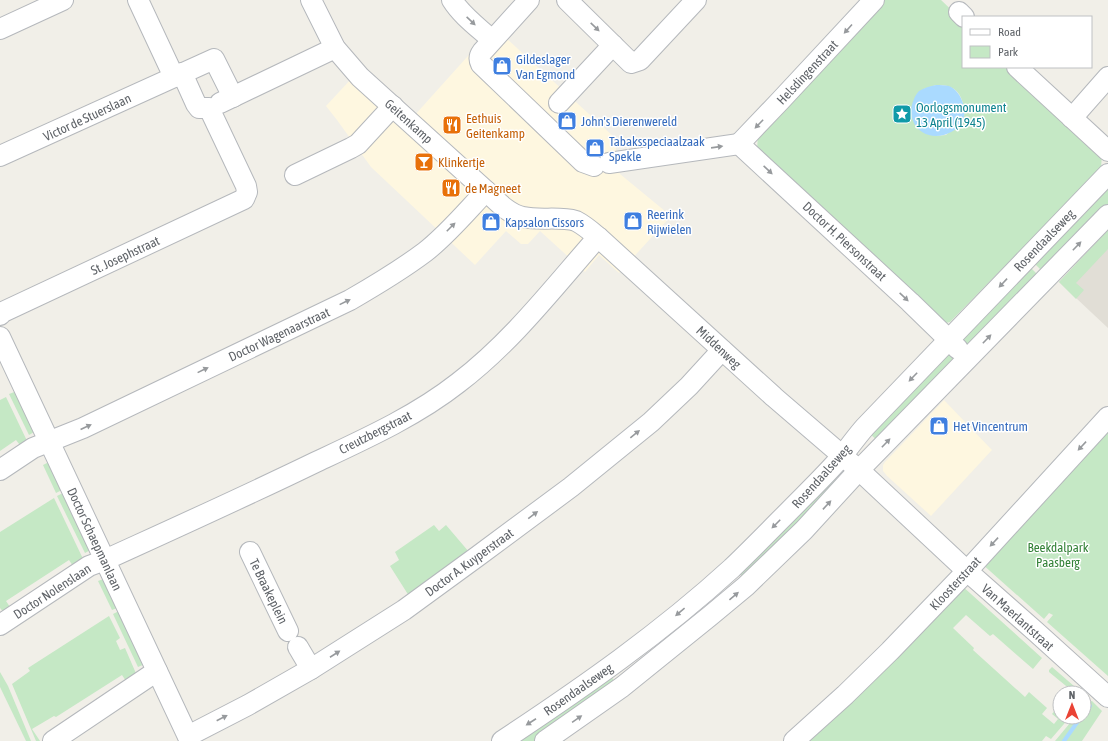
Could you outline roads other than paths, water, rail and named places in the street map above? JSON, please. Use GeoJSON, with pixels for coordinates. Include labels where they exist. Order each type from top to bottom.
{"type":"FeatureCollection","features":[{"type":"Feature","properties":{"kind":"street"},"geometry":{"type":"LineString","coordinates":[[0,29],[63,0]]}},
{"type":"Feature","properties":{"kind":"street"},"geometry":{"type":"LineString","coordinates":[[138,0],[178,75],[199,108],[209,108],[335,48]]}},
{"type":"Feature","properties":{"kind":"street","name":"Geitenkamp"},"geometry":{"type":"LineString","coordinates":[[311,0],[335,48],[360,77],[505,208],[516,215],[531,218],[568,220],[576,222],[583,225],[598,237]]}},
{"type":"Feature","properties":{"kind":"street"},"geometry":{"type":"LineString","coordinates":[[452,0],[456,6],[492,40]]}},
{"type":"Feature","properties":{"kind":"street"},"geometry":{"type":"LineString","coordinates":[[529,0],[480,55],[481,64],[595,164],[739,144]]}},
{"type":"Feature","properties":{"kind":"street"},"geometry":{"type":"LineString","coordinates":[[567,0],[631,63],[640,60],[696,0]]}},
{"type":"Feature","properties":{"kind":"street","name":"Helsdingenstraat"},"geometry":{"type":"LineString","coordinates":[[739,144],[874,0]]}},
{"type":"Feature","properties":{"kind":"street"},"geometry":{"type":"LineString","coordinates":[[559,103],[613,45]]}},
{"type":"Feature","properties":{"kind":"street","name":"Victor de Stuerslaan"},"geometry":{"type":"LineString","coordinates":[[0,156],[214,59],[233,97]]}},
{"type":"Feature","properties":{"kind":"street"},"geometry":{"type":"LineString","coordinates":[[1018,68],[1108,151]]}},
{"type":"Feature","properties":{"kind":"street"},"geometry":{"type":"LineString","coordinates":[[1072,118],[1108,77]]}},
{"type":"Feature","properties":{"kind":"street"},"geometry":{"type":"LineString","coordinates":[[295,175],[358,144],[393,106]]}},
{"type":"Feature","properties":{"kind":"street","name":"St. Josephstraat"},"geometry":{"type":"LineString","coordinates":[[0,315],[3,312],[244,199],[247,192],[243,181],[209,108]]}},
{"type":"Feature","properties":{"kind":"street","name":"Doctor H. Piersonstraat"},"geometry":{"type":"LineString","coordinates":[[739,144],[910,302],[967,359]]}},
{"type":"Feature","properties":{"kind":"street","name":"Rosendaalseweg"},"geometry":{"type":"LineString","coordinates":[[502,741],[609,668],[661,628],[731,569],[842,456],[862,430],[1108,174]]}},
{"type":"Feature","properties":{"kind":"street","name":"Doctor Wagenaarstraat"},"geometry":{"type":"LineString","coordinates":[[0,470],[33,448],[82,428],[350,300],[393,275],[426,251],[486,191]]}},
{"type":"Feature","properties":{"kind":"street","name":"Rosendaalseweg"},"geometry":{"type":"LineString","coordinates":[[545,741],[622,687],[746,586],[804,530],[859,470],[1108,215]]}},
{"type":"Feature","properties":{"kind":"street","name":"Middenweg"},"geometry":{"type":"LineString","coordinates":[[598,237],[774,397],[859,470]]}},
{"type":"Feature","properties":{"kind":"street","name":"Creutzbergstraat"},"geometry":{"type":"LineString","coordinates":[[105,560],[228,504],[328,456],[430,404],[459,382],[509,337],[598,237]]}},
{"type":"Feature","properties":{"kind":"street","name":"Doctor Schaepmanlaan"},"geometry":{"type":"LineString","coordinates":[[0,337],[189,738]]}},
{"type":"Feature","properties":{"kind":"street","name":"Doctor A. Kuyperstraat"},"geometry":{"type":"LineString","coordinates":[[189,738],[311,669],[411,605],[571,487],[651,422],[689,386],[722,350]]}},
{"type":"Feature","properties":{"kind":"street","name":"Kloosterstraat"},"geometry":{"type":"LineString","coordinates":[[794,741],[845,695],[890,651],[967,571],[1108,417]]}},
{"type":"Feature","properties":{"kind":"street","name":"Van Maerlantstraat"},"geometry":{"type":"LineString","coordinates":[[859,470],[967,571],[1108,697]]}},
{"type":"Feature","properties":{"kind":"street","name":"Te Braakeplein"},"geometry":{"type":"LineString","coordinates":[[250,552],[293,639],[311,669]]}},
{"type":"Feature","properties":{"kind":"street","name":"Doctor Nolenslaan"},"geometry":{"type":"LineString","coordinates":[[0,625],[89,566],[105,560]]}},
{"type":"Feature","properties":{"kind":"street"},"geometry":{"type":"LineString","coordinates":[[53,741],[157,671]]}},
{"type":"Feature","properties":{"kind":"water"},"geometry":{"type":"Polygon","coordinates":[[[936,85],[949,86],[957,91],[964,105],[964,116],[958,127],[948,134],[936,136],[923,133],[918,129],[914,124],[911,112],[915,96],[918,92],[936,85]]]}},
{"type":"Feature","properties":{"kind":"waterway"},"geometry":{"type":"LineString","coordinates":[[1064,741],[1075,725]]}},
{"type":"Feature","properties":{"kind":"place","name":"Gildeslager Van Egmond"},"geometry":{"type":"Point","coordinates":[502,66]}},
{"type":"Feature","properties":{"kind":"place","name":"Oorlogsmonument 13 April (1945)"},"geometry":{"type":"Point","coordinates":[902,114]}},
{"type":"Feature","properties":{"kind":"place","name":"John's Dierenwereld"},"geometry":{"type":"Point","coordinates":[567,121]}},
{"type":"Feature","properties":{"kind":"place","name":"Eethuis Geitenkamp"},"geometry":{"type":"Point","coordinates":[452,125]}},
{"type":"Feature","properties":{"kind":"place","name":"Tabaksspeciaalzaak Spekle"},"geometry":{"type":"Point","coordinates":[595,148]}},
{"type":"Feature","properties":{"kind":"place","name":"Klinkertje"},"geometry":{"type":"Point","coordinates":[424,162]}},
{"type":"Feature","properties":{"kind":"place","name":"de Magneet"},"geometry":{"type":"Point","coordinates":[451,188]}},
{"type":"Feature","properties":{"kind":"place","name":"Reerink Rijwielen"},"geometry":{"type":"Point","coordinates":[633,221]}},
{"type":"Feature","properties":{"kind":"place","name":"Kapsalon Cissors"},"geometry":{"type":"Point","coordinates":[491,222]}},
{"type":"Feature","properties":{"kind":"place","name":"Het Vincentrum"},"geometry":{"type":"Point","coordinates":[939,426]}},
{"type":"Feature","properties":{"kind":"park label","name":"Beekdalpark Paasberg"},"geometry":{"type":"Point","coordinates":[1058,554]}}]}
